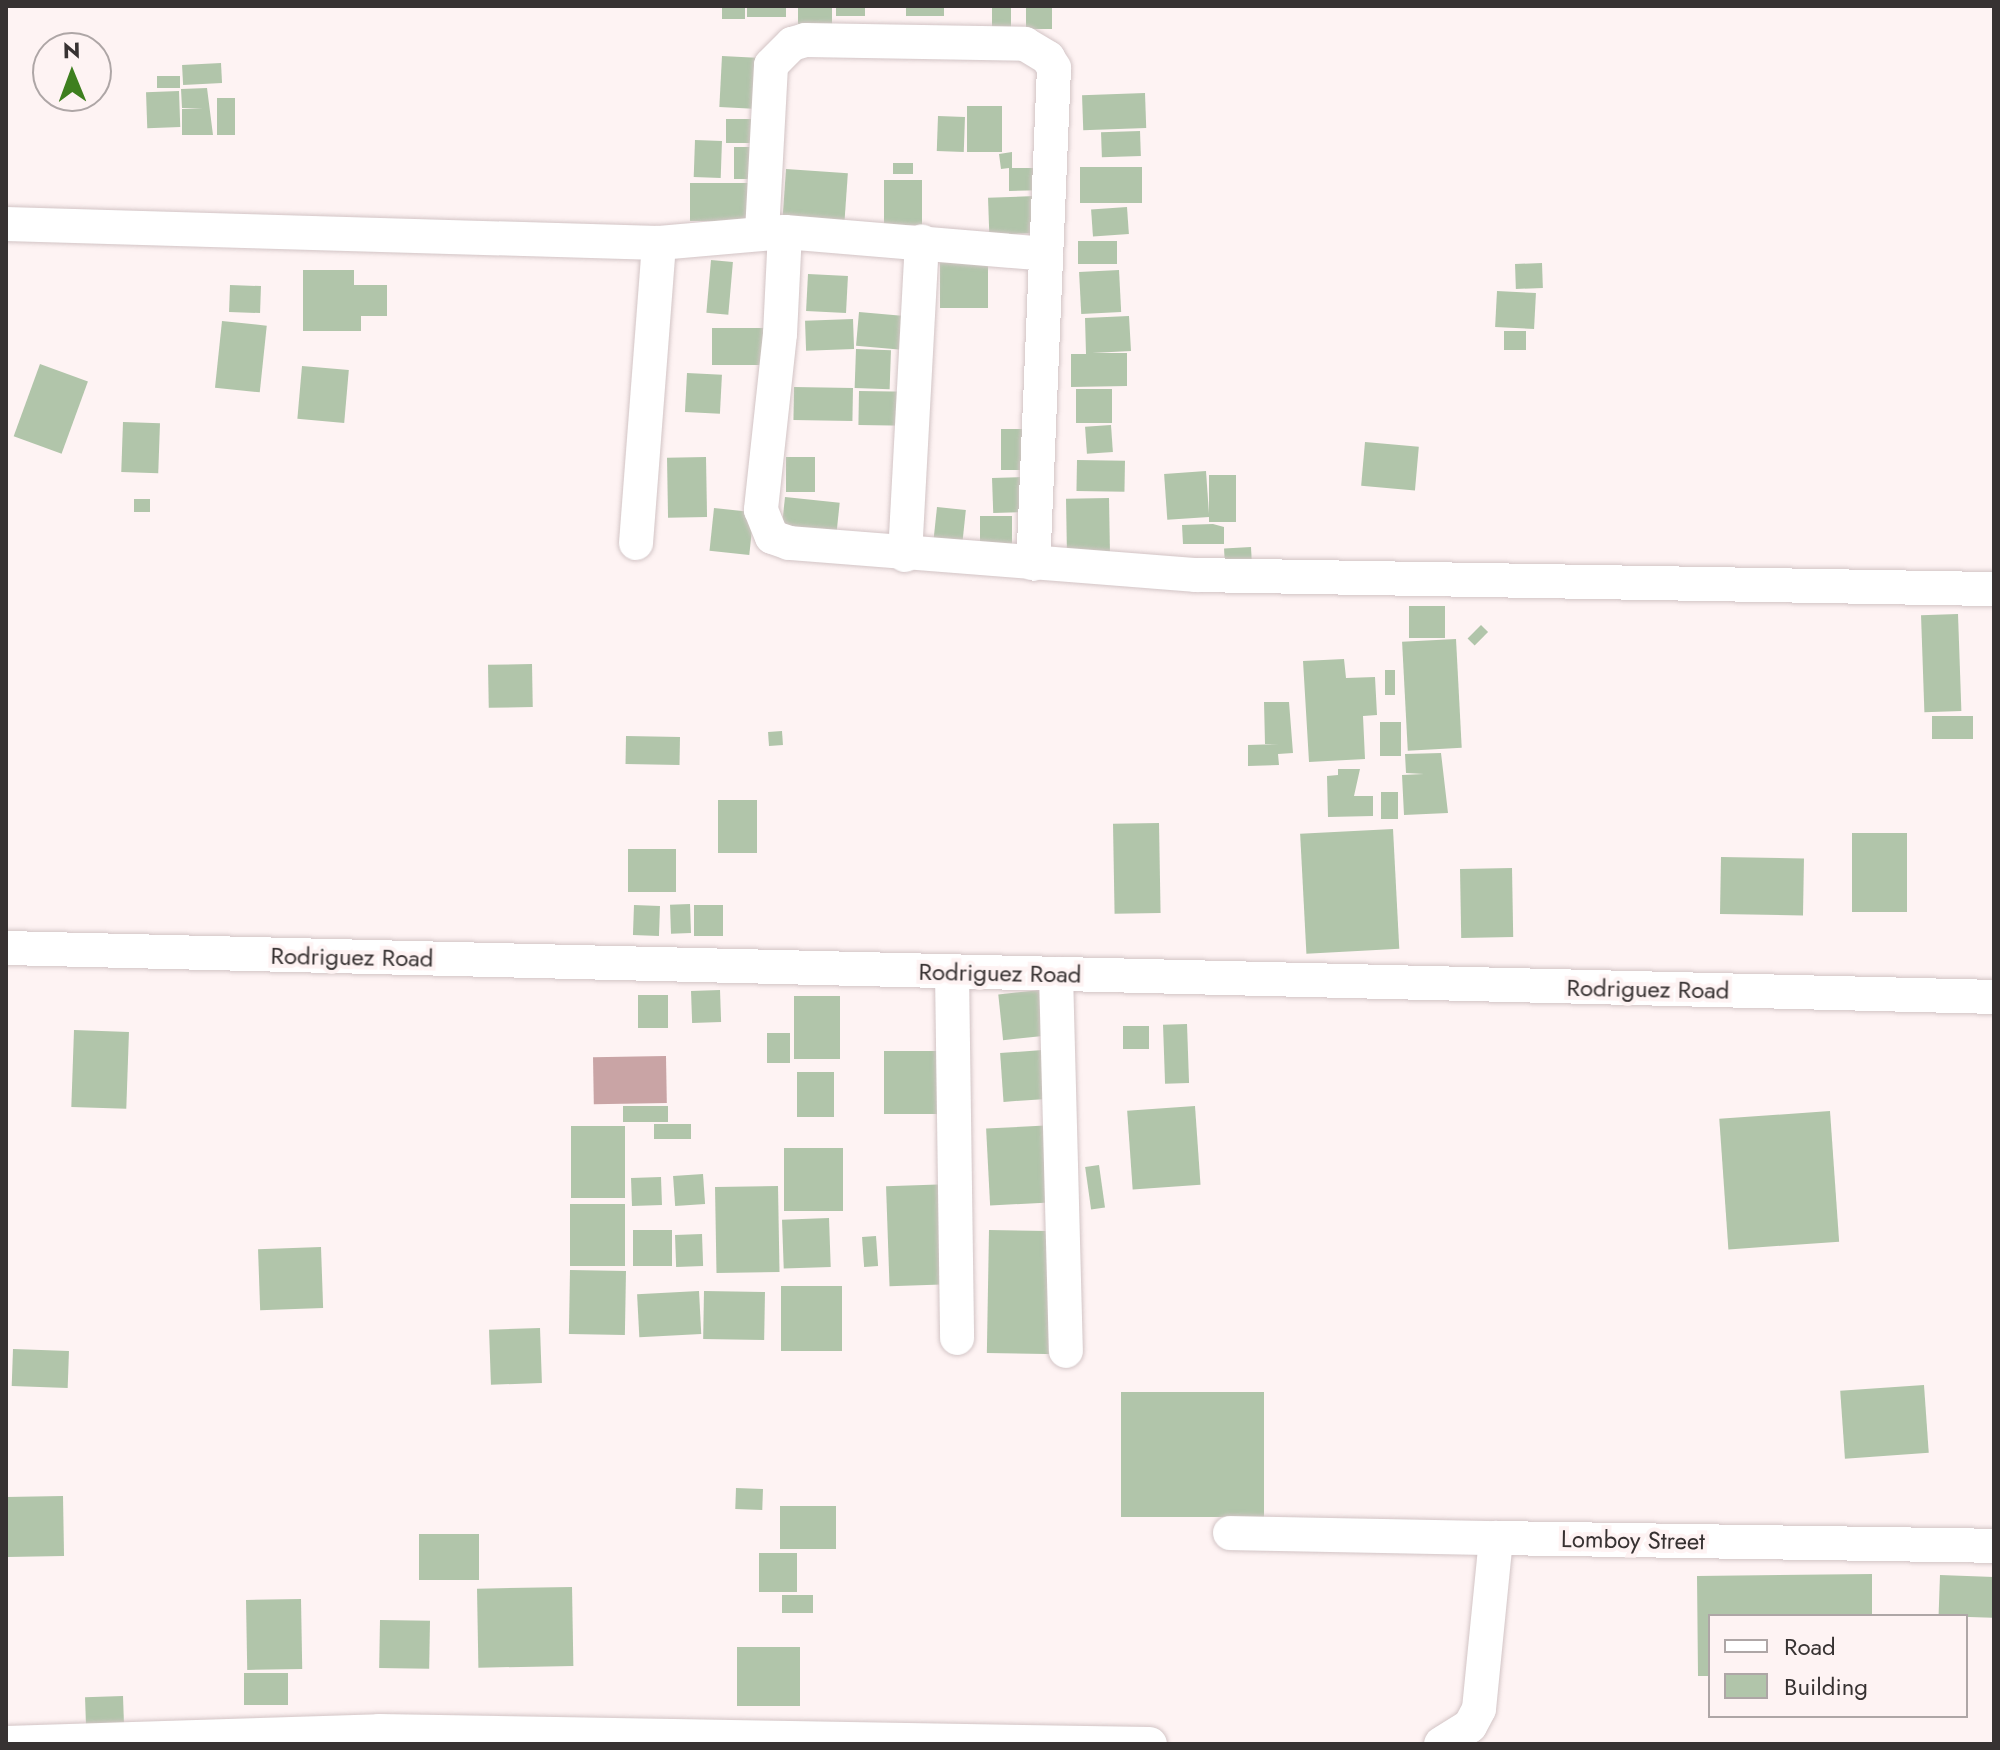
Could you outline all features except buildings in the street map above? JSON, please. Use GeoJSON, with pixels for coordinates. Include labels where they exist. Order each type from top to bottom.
{"type":"FeatureCollection","features":[{"type":"Feature","properties":{"kind":"street"},"geometry":{"type":"LineString","coordinates":[[1033,564],[1054,68],[1040,49],[1025,44],[805,40],[792,44],[771,65],[774,232],[780,334],[761,510],[764,526],[772,537],[789,543],[905,555],[1033,564],[1196,575],[1994,589]]}},
{"type":"Feature","properties":{"kind":"street"},"geometry":{"type":"LineString","coordinates":[[6,224],[659,243],[774,232],[922,241],[1046,254]]}},
{"type":"Feature","properties":{"kind":"street"},"geometry":{"type":"LineString","coordinates":[[905,555],[922,241]]}},
{"type":"Feature","properties":{"kind":"street"},"geometry":{"type":"LineString","coordinates":[[636,543],[659,243]]}},
{"type":"Feature","properties":{"kind":"street","name":"Rodriguez Road"},"geometry":{"type":"LineString","coordinates":[[6,948],[1994,997]]}},
{"type":"Feature","properties":{"kind":"street"},"geometry":{"type":"LineString","coordinates":[[952,972],[957,1338]]}},
{"type":"Feature","properties":{"kind":"street"},"geometry":{"type":"LineString","coordinates":[[1056,974],[1066,1351]]}},
{"type":"Feature","properties":{"kind":"street","name":"Lomboy Street"},"geometry":{"type":"LineString","coordinates":[[1230,1533],[1994,1546]]}},
{"type":"Feature","properties":{"kind":"street"},"geometry":{"type":"LineString","coordinates":[[1441,1744],[1470,1726],[1479,1709],[1496,1538]]}},
{"type":"Feature","properties":{"kind":"street"},"geometry":{"type":"LineString","coordinates":[[6,1743],[379,1731],[692,1740],[1150,1744]]}},
{"type":"Feature","properties":{"kind":"shaded area"},"geometry":{"type":"Polygon","coordinates":[[[666,1056],[667,1103],[594,1104],[593,1057],[666,1056]]]}}]}
